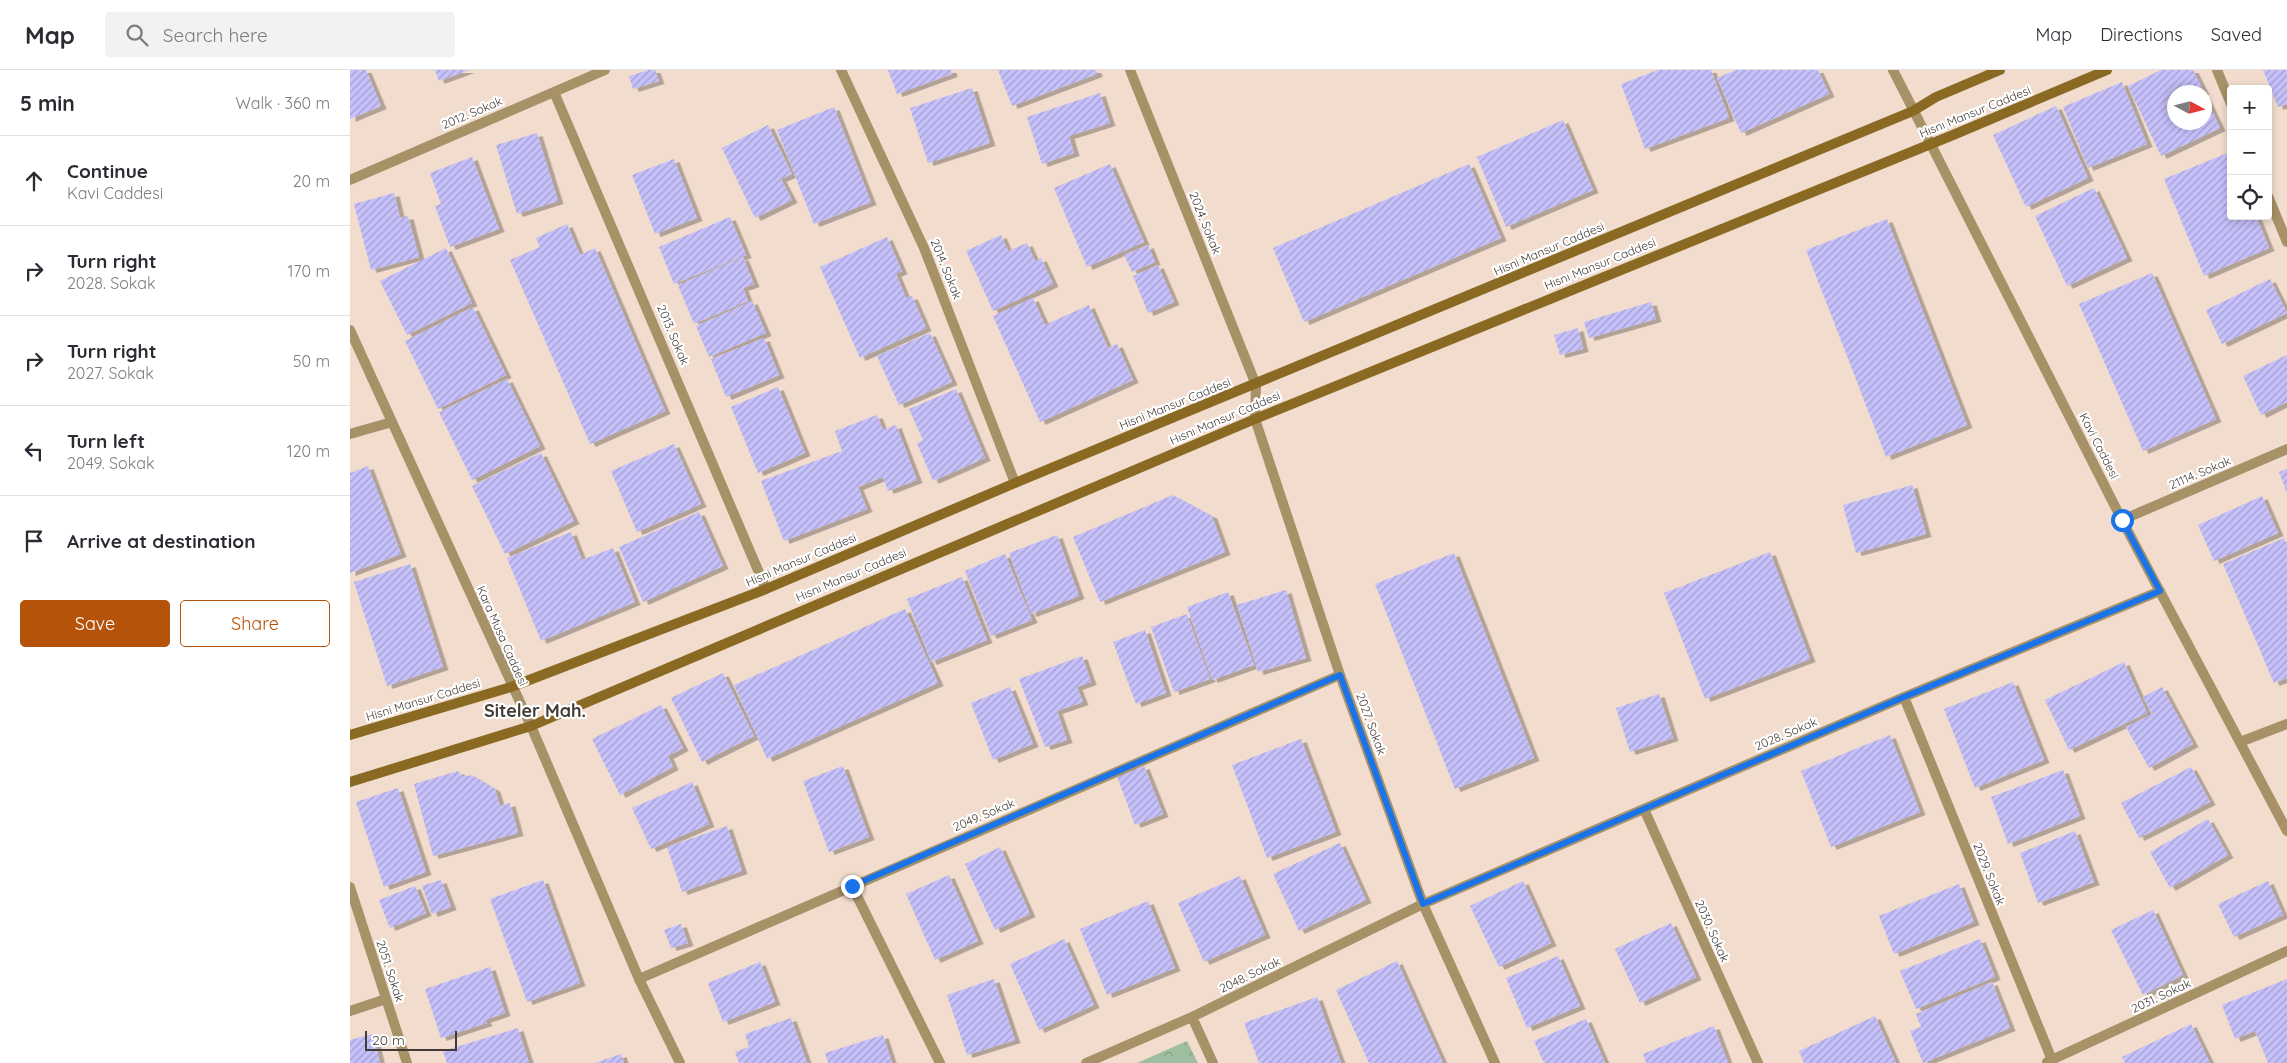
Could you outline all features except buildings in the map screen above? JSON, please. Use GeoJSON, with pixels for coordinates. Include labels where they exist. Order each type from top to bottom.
{"type":"FeatureCollection","features":[{"type":"Feature","properties":{"kind":"main road","name":"Hisni Mansur Caddesi"},"geometry":{"type":"LineString","coordinates":[[350,735],[511,687],[766,588],[1913,111],[1936,97],[2000,70]]}},
{"type":"Feature","properties":{"kind":"main road","name":"Hısnı Mansur Caddesi"},"geometry":{"type":"LineString","coordinates":[[350,782],[531,726],[1255,419],[1953,135],[2107,70]]}},
{"type":"Feature","properties":{"kind":"street","name":"2012. Sokak"},"geometry":{"type":"LineString","coordinates":[[350,180],[605,70]]}},
{"type":"Feature","properties":{"kind":"street","name":"2014. Sokak"},"geometry":{"type":"LineString","coordinates":[[841,70],[924,248],[1015,483]]}},
{"type":"Feature","properties":{"kind":"street","name":"2024. Sokak"},"geometry":{"type":"LineString","coordinates":[[1130,70],[1256,384]]}},
{"type":"Feature","properties":{"kind":"street","name":"Kavi Caddesi"},"geometry":{"type":"LineString","coordinates":[[1893,70],[2122,520],[2287,832]]}},
{"type":"Feature","properties":{"kind":"street"},"geometry":{"type":"LineString","coordinates":[[2217,70],[2227,94]]}},
{"type":"Feature","properties":{"kind":"street","name":"2013. Sokak"},"geometry":{"type":"LineString","coordinates":[[554,92],[766,588]]}},
{"type":"Feature","properties":{"kind":"street"},"geometry":{"type":"LineString","coordinates":[[2272,206],[2287,242]]}},
{"type":"Feature","properties":{"kind":"street","name":"Kara Musa Caddesi"},"geometry":{"type":"LineString","coordinates":[[350,330],[511,687],[531,726],[639,979],[680,1063]]}},
{"type":"Feature","properties":{"kind":"street","name":"2027. Sokak"},"geometry":{"type":"LineString","coordinates":[[1256,384],[1255,419],[1340,675],[1423,904],[1494,1063]]}},
{"type":"Feature","properties":{"kind":"street"},"geometry":{"type":"LineString","coordinates":[[350,434],[392,422]]}},
{"type":"Feature","properties":{"kind":"street","name":"21114. Sokak"},"geometry":{"type":"LineString","coordinates":[[2122,520],[2287,449]]}},
{"type":"Feature","properties":{"kind":"street","name":"2028. Sokak"},"geometry":{"type":"LineString","coordinates":[[1423,904],[1904,697],[2160,591]]}},
{"type":"Feature","properties":{"kind":"street","name":"2049. Sokak"},"geometry":{"type":"LineString","coordinates":[[639,979],[1340,675]]}},
{"type":"Feature","properties":{"kind":"street","name":"2029. Sokak"},"geometry":{"type":"LineString","coordinates":[[1904,697],[2049,1062]]}},
{"type":"Feature","properties":{"kind":"street"},"geometry":{"type":"LineString","coordinates":[[2240,742],[2287,724]]}},
{"type":"Feature","properties":{"kind":"street","name":"2030. Sokak"},"geometry":{"type":"LineString","coordinates":[[1644,809],[1758,1063]]}},
{"type":"Feature","properties":{"kind":"street"},"geometry":{"type":"LineString","coordinates":[[852,886],[940,1063]]}},
{"type":"Feature","properties":{"kind":"street","name":"2051. Sokak"},"geometry":{"type":"LineString","coordinates":[[350,887],[407,1063]]}},
{"type":"Feature","properties":{"kind":"street","name":"2048. Sokak"},"geometry":{"type":"LineString","coordinates":[[1086,1063],[1192,1017],[1423,904]]}},
{"type":"Feature","properties":{"kind":"street","name":"2031. Sokak"},"geometry":{"type":"LineString","coordinates":[[2049,1062],[2069,1058],[2287,952]]}},
{"type":"Feature","properties":{"kind":"street"},"geometry":{"type":"LineString","coordinates":[[350,1011],[386,999]]}},
{"type":"Feature","properties":{"kind":"street"},"geometry":{"type":"LineString","coordinates":[[1192,1017],[1213,1063]]}},
{"type":"Feature","properties":{"kind":"green space"},"geometry":{"type":"Polygon","coordinates":[[[1187,1041],[1198,1063],[1137,1063],[1187,1041]]]}},
{"type":"Feature","properties":{"kind":"district","name":"Siteler Mah."},"geometry":{"type":"Point","coordinates":[535,711]}},
{"type":"Feature","properties":{"kind":"route"},"geometry":{"type":"LineString","coordinates":[[852,886],[1340,675],[1423,904],[1904,697],[2160,591],[2122,520]]}}]}
